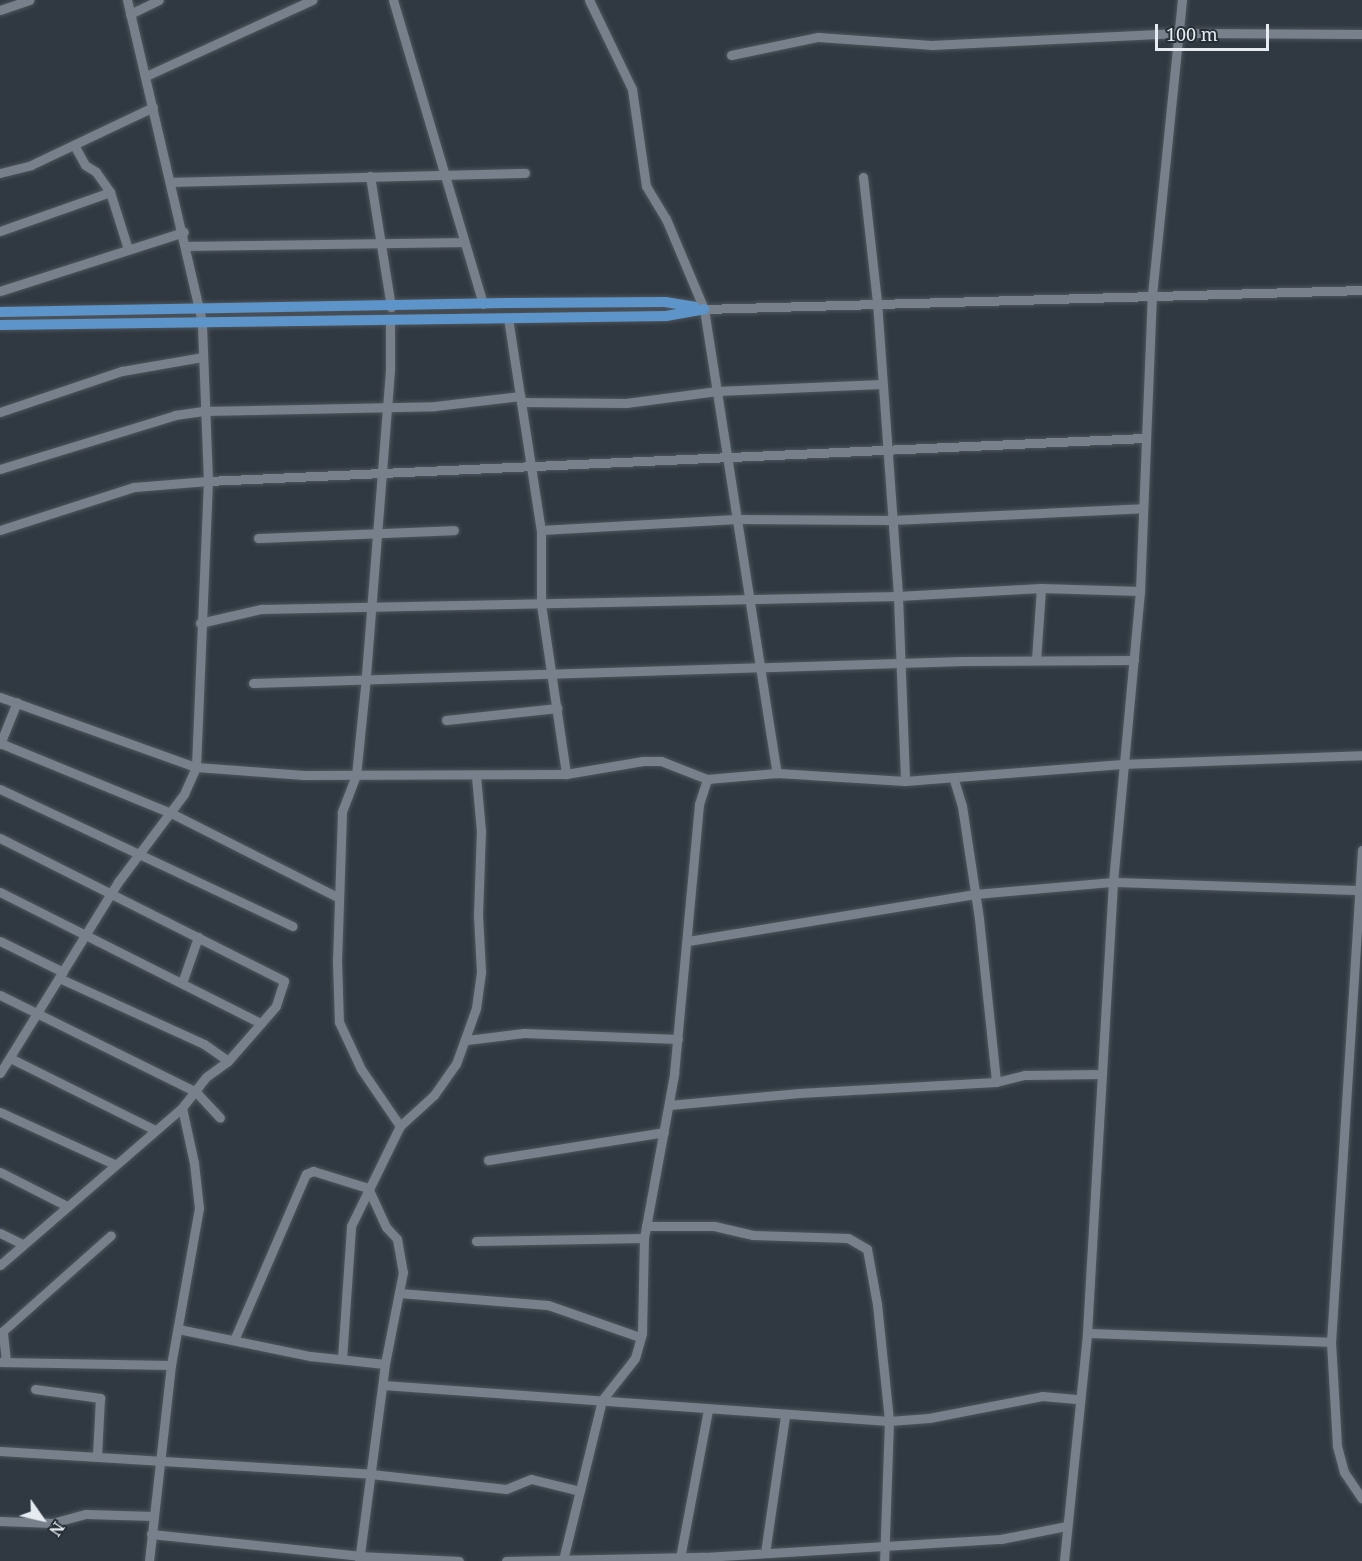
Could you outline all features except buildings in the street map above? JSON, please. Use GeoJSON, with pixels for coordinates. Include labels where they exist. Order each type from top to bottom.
{"type":"FeatureCollection","features":[{"type":"Feature","properties":{"kind":"main road"},"geometry":{"type":"LineString","coordinates":[[0,312],[665,302],[704,309]]}},
{"type":"Feature","properties":{"kind":"main road"},"geometry":{"type":"LineString","coordinates":[[0,325],[666,316],[704,309]]}},
{"type":"Feature","properties":{"kind":"street"},"geometry":{"type":"LineString","coordinates":[[0,10],[29,0]]}},
{"type":"Feature","properties":{"kind":"street"},"geometry":{"type":"LineString","coordinates":[[0,1073],[111,893],[171,813],[195,767],[208,481],[201,308],[127,0]]}},
{"type":"Feature","properties":{"kind":"street"},"geometry":{"type":"LineString","coordinates":[[130,14],[159,0]]}},
{"type":"Feature","properties":{"kind":"street"},"geometry":{"type":"LineString","coordinates":[[146,76],[312,0]]}},
{"type":"Feature","properties":{"kind":"street"},"geometry":{"type":"LineString","coordinates":[[393,0],[483,304]]}},
{"type":"Feature","properties":{"kind":"street"},"geometry":{"type":"LineString","coordinates":[[589,0],[632,89],[646,186],[666,219],[704,309],[777,773]]}},
{"type":"Feature","properties":{"kind":"street"},"geometry":{"type":"LineString","coordinates":[[1064,1561],[1087,1333],[1113,882],[1122,764],[1140,591],[1152,295],[1182,0]]}},
{"type":"Feature","properties":{"kind":"street"},"geometry":{"type":"LineString","coordinates":[[731,55],[818,37],[931,45],[1179,33],[1362,34]]}},
{"type":"Feature","properties":{"kind":"street"},"geometry":{"type":"LineString","coordinates":[[0,173],[31,165],[153,107]]}},
{"type":"Feature","properties":{"kind":"street"},"geometry":{"type":"LineString","coordinates":[[74,145],[85,165],[96,172],[110,192],[128,249]]}},
{"type":"Feature","properties":{"kind":"street"},"geometry":{"type":"LineString","coordinates":[[172,182],[525,173]]}},
{"type":"Feature","properties":{"kind":"street"},"geometry":{"type":"LineString","coordinates":[[370,176],[391,307]]}},
{"type":"Feature","properties":{"kind":"street"},"geometry":{"type":"LineString","coordinates":[[863,177],[877,302],[898,596],[905,781]]}},
{"type":"Feature","properties":{"kind":"street"},"geometry":{"type":"LineString","coordinates":[[0,231],[110,192]]}},
{"type":"Feature","properties":{"kind":"street"},"geometry":{"type":"LineString","coordinates":[[0,291],[184,232]]}},
{"type":"Feature","properties":{"kind":"street"},"geometry":{"type":"LineString","coordinates":[[186,246],[379,241],[464,242]]}},
{"type":"Feature","properties":{"kind":"street"},"geometry":{"type":"LineString","coordinates":[[704,309],[877,302],[1362,290]]}},
{"type":"Feature","properties":{"kind":"street"},"geometry":{"type":"LineString","coordinates":[[508,318],[532,465],[540,530],[541,604],[566,774]]}},
{"type":"Feature","properties":{"kind":"street"},"geometry":{"type":"LineString","coordinates":[[390,321],[387,405],[366,677],[356,775],[342,812],[339,1022],[362,1069],[400,1126]]}},
{"type":"Feature","properties":{"kind":"street"},"geometry":{"type":"LineString","coordinates":[[0,412],[122,371],[202,357]]}},
{"type":"Feature","properties":{"kind":"street"},"geometry":{"type":"LineString","coordinates":[[0,469],[175,415],[205,411],[387,405],[435,406],[520,399],[626,403],[717,391],[882,384]]}},
{"type":"Feature","properties":{"kind":"street"},"geometry":{"type":"LineString","coordinates":[[0,531],[134,487],[208,481],[532,465],[1145,438]]}},
{"type":"Feature","properties":{"kind":"street"},"geometry":{"type":"LineString","coordinates":[[540,530],[737,519],[892,520],[1143,508]]}},
{"type":"Feature","properties":{"kind":"street"},"geometry":{"type":"LineString","coordinates":[[258,538],[454,530]]}},
{"type":"Feature","properties":{"kind":"street"},"geometry":{"type":"LineString","coordinates":[[200,623],[261,609],[541,604],[749,596],[898,596],[1041,588],[1140,591]]}},
{"type":"Feature","properties":{"kind":"street"},"geometry":{"type":"LineString","coordinates":[[1036,660],[1041,588]]}},
{"type":"Feature","properties":{"kind":"street"},"geometry":{"type":"LineString","coordinates":[[253,683],[366,677],[1036,660],[1134,660]]}},
{"type":"Feature","properties":{"kind":"street"},"geometry":{"type":"LineString","coordinates":[[0,697],[195,767],[356,775],[566,774],[660,761],[707,779],[777,773],[905,781],[954,780],[1122,764],[1362,756]]}},
{"type":"Feature","properties":{"kind":"street"},"geometry":{"type":"LineString","coordinates":[[17,702],[0,743],[171,813],[339,898]]}},
{"type":"Feature","properties":{"kind":"street"},"geometry":{"type":"LineString","coordinates":[[446,720],[557,708]]}},
{"type":"Feature","properties":{"kind":"street"},"geometry":{"type":"LineString","coordinates":[[342,1359],[351,1226],[400,1126],[434,1095],[456,1064],[476,1008],[482,971],[481,831],[476,776]]}},
{"type":"Feature","properties":{"kind":"street"},"geometry":{"type":"LineString","coordinates":[[563,1560],[602,1400],[635,1358],[640,1337],[644,1238],[669,1105],[688,941],[699,804],[707,779]]}},
{"type":"Feature","properties":{"kind":"street"},"geometry":{"type":"LineString","coordinates":[[954,780],[962,807],[975,894],[996,1082]]}},
{"type":"Feature","properties":{"kind":"street"},"geometry":{"type":"LineString","coordinates":[[0,789],[141,852],[293,926]]}},
{"type":"Feature","properties":{"kind":"street"},"geometry":{"type":"LineString","coordinates":[[0,838],[284,981],[276,1006],[228,1061],[206,1077],[182,1108],[114,1164],[0,1265]]}},
{"type":"Feature","properties":{"kind":"street"},"geometry":{"type":"LineString","coordinates":[[1362,850],[1331,1342],[1337,1446],[1344,1472],[1362,1499]]}},
{"type":"Feature","properties":{"kind":"street"},"geometry":{"type":"LineString","coordinates":[[688,941],[975,894],[1113,882],[1359,890]]}},
{"type":"Feature","properties":{"kind":"street"},"geometry":{"type":"LineString","coordinates":[[0,892],[261,1023]]}},
{"type":"Feature","properties":{"kind":"street"},"geometry":{"type":"LineString","coordinates":[[182,983],[198,937]]}},
{"type":"Feature","properties":{"kind":"street"},"geometry":{"type":"LineString","coordinates":[[0,941],[61,975],[204,1044],[228,1061]]}},
{"type":"Feature","properties":{"kind":"street"},"geometry":{"type":"LineString","coordinates":[[0,995],[196,1092],[220,1118]]}},
{"type":"Feature","properties":{"kind":"street"},"geometry":{"type":"LineString","coordinates":[[466,1040],[524,1033],[678,1039]]}},
{"type":"Feature","properties":{"kind":"street"},"geometry":{"type":"LineString","coordinates":[[10,1058],[155,1130]]}},
{"type":"Feature","properties":{"kind":"street"},"geometry":{"type":"LineString","coordinates":[[669,1105],[799,1093],[996,1082],[1025,1075],[1102,1074]]}},
{"type":"Feature","properties":{"kind":"street"},"geometry":{"type":"LineString","coordinates":[[149,1561],[171,1365],[199,1208],[194,1162],[182,1108]]}},
{"type":"Feature","properties":{"kind":"street"},"geometry":{"type":"LineString","coordinates":[[0,1112],[114,1164]]}},
{"type":"Feature","properties":{"kind":"street"},"geometry":{"type":"LineString","coordinates":[[488,1160],[664,1132]]}},
{"type":"Feature","properties":{"kind":"street"},"geometry":{"type":"LineString","coordinates":[[234,1340],[306,1174],[313,1171],[368,1188],[386,1227],[397,1239],[403,1272],[386,1364],[359,1559]]}},
{"type":"Feature","properties":{"kind":"street"},"geometry":{"type":"LineString","coordinates":[[0,1172],[67,1206]]}},
{"type":"Feature","properties":{"kind":"street"},"geometry":{"type":"LineString","coordinates":[[646,1226],[714,1226],[753,1235],[809,1235],[860,1243],[867,1249],[872,1270],[889,1421],[884,1561]]}},
{"type":"Feature","properties":{"kind":"street"},"geometry":{"type":"LineString","coordinates":[[0,1233],[23,1245]]}},
{"type":"Feature","properties":{"kind":"street"},"geometry":{"type":"LineString","coordinates":[[111,1235],[3,1331],[3,1362],[171,1365]]}},
{"type":"Feature","properties":{"kind":"street"},"geometry":{"type":"LineString","coordinates":[[476,1241],[644,1238]]}},
{"type":"Feature","properties":{"kind":"street"},"geometry":{"type":"LineString","coordinates":[[399,1293],[548,1305],[640,1337]]}},
{"type":"Feature","properties":{"kind":"street"},"geometry":{"type":"LineString","coordinates":[[178,1329],[342,1359],[386,1364]]}},
{"type":"Feature","properties":{"kind":"street"},"geometry":{"type":"LineString","coordinates":[[1087,1333],[1331,1342]]}},
{"type":"Feature","properties":{"kind":"street"},"geometry":{"type":"LineString","coordinates":[[383,1384],[785,1416],[889,1421],[929,1418],[1042,1396],[1079,1399]]}},
{"type":"Feature","properties":{"kind":"street"},"geometry":{"type":"LineString","coordinates":[[35,1389],[100,1398],[97,1455]]}},
{"type":"Feature","properties":{"kind":"street"},"geometry":{"type":"LineString","coordinates":[[680,1557],[708,1410]]}},
{"type":"Feature","properties":{"kind":"street"},"geometry":{"type":"LineString","coordinates":[[765,1553],[785,1416]]}},
{"type":"Feature","properties":{"kind":"street"},"geometry":{"type":"LineString","coordinates":[[0,1451],[160,1458],[370,1474],[506,1489],[531,1479],[580,1491]]}},
{"type":"Feature","properties":{"kind":"street"},"geometry":{"type":"LineString","coordinates":[[0,1521],[52,1523],[86,1514],[153,1516]]}},
{"type":"Feature","properties":{"kind":"street"},"geometry":{"type":"LineString","coordinates":[[506,1561],[680,1557],[1001,1539],[1066,1526]]}},
{"type":"Feature","properties":{"kind":"street"},"geometry":{"type":"LineString","coordinates":[[151,1534],[359,1559],[459,1561]]}}]}
